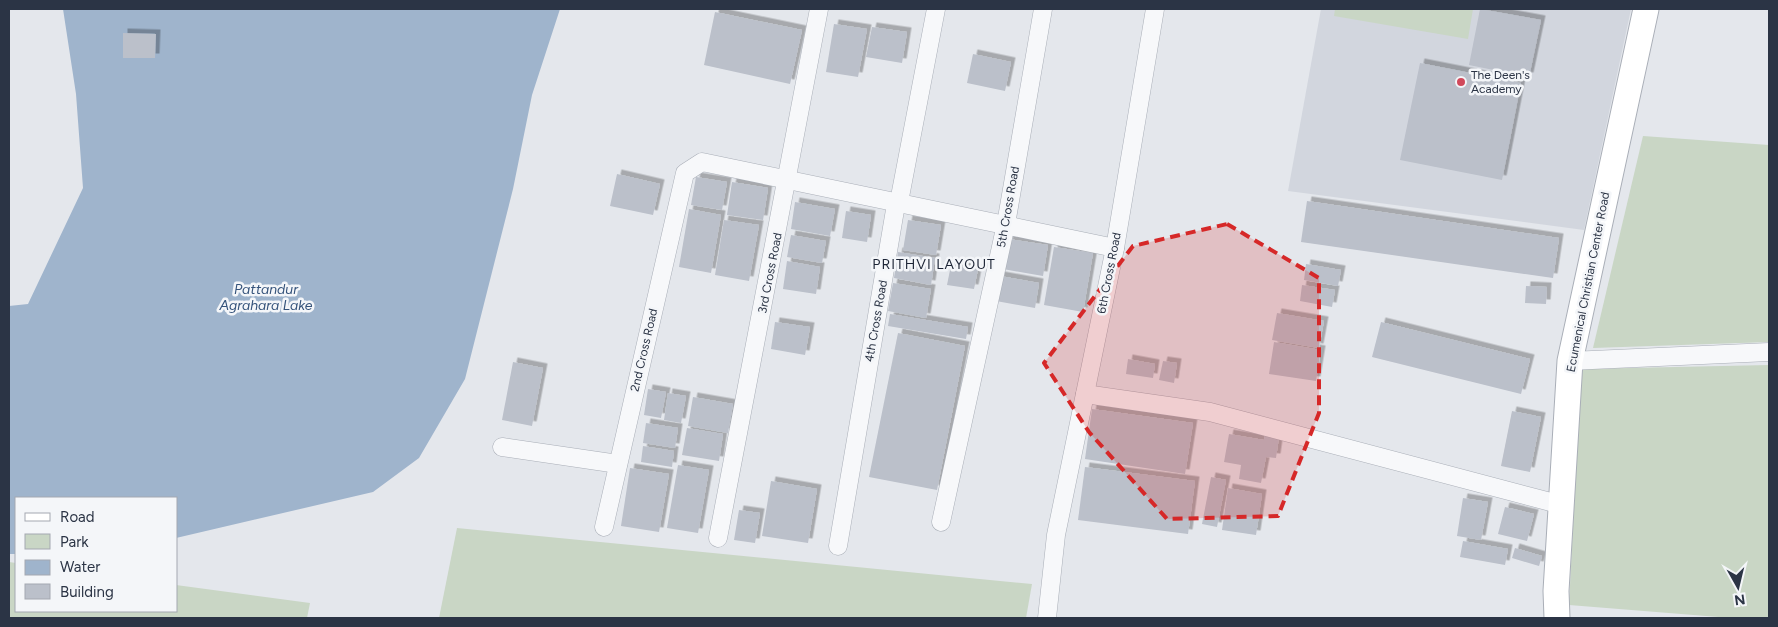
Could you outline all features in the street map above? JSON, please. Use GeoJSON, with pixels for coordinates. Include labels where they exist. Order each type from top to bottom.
{"type":"FeatureCollection","features":[{"type":"Feature","properties":{"kind":"street","name":"3rd Cross Road"},"geometry":{"type":"LineString","coordinates":[[718,538],[788,180],[819,9]]}},
{"type":"Feature","properties":{"kind":"street","name":"4th Cross Road"},"geometry":{"type":"LineString","coordinates":[[838,546],[895,210],[899,202],[936,9]]}},
{"type":"Feature","properties":{"kind":"street","name":"5th Cross Road"},"geometry":{"type":"LineString","coordinates":[[941,522],[1006,224],[1043,9]]}},
{"type":"Feature","properties":{"kind":"street","name":"6th Cross Road"},"geometry":{"type":"LineString","coordinates":[[1047,618],[1056,535],[1115,248],[1155,9]]}},
{"type":"Feature","properties":{"kind":"street","name":"Ecumenical Christian Center Road"},"geometry":{"type":"LineString","coordinates":[[1558,618],[1570,361],[1646,9]]}},
{"type":"Feature","properties":{"kind":"street","name":"2nd Cross Road"},"geometry":{"type":"LineString","coordinates":[[604,527],[685,172],[702,162],[788,180]]}},
{"type":"Feature","properties":{"kind":"street"},"geometry":{"type":"LineString","coordinates":[[788,180],[1115,248]]}},
{"type":"Feature","properties":{"kind":"street"},"geometry":{"type":"LineString","coordinates":[[1570,361],[1769,352]]}},
{"type":"Feature","properties":{"kind":"street"},"geometry":{"type":"LineString","coordinates":[[1085,394],[1210,412],[1562,505]]}},
{"type":"Feature","properties":{"kind":"street"},"geometry":{"type":"LineString","coordinates":[[502,447],[618,464]]}},
{"type":"Feature","properties":{"kind":"highlighted area"},"geometry":{"type":"Polygon","coordinates":[[[1227,224],[1319,278],[1319,413],[1278,516],[1167,519],[1089,432],[1044,363],[1133,246],[1227,224]]]}},
{"type":"Feature","properties":{"kind":"shaded area","name":"The Deen's Academy"},"geometry":{"type":"Polygon","coordinates":[[[1321,9],[1631,9],[1584,230],[1288,191],[1321,9]]]}},
{"type":"Feature","properties":{"kind":"green space"},"geometry":{"type":"Polygon","coordinates":[[[1335,9],[1473,9],[1468,39],[1334,16],[1335,9]]]}},
{"type":"Feature","properties":{"kind":"green space"},"geometry":{"type":"Polygon","coordinates":[[[1643,136],[1769,145],[1769,342],[1593,348],[1643,136]]]}},
{"type":"Feature","properties":{"kind":"green space"},"geometry":{"type":"Polygon","coordinates":[[[1769,365],[1769,618],[1731,618],[1569,605],[1581,369],[1769,365]]]}},
{"type":"Feature","properties":{"kind":"green space"},"geometry":{"type":"Polygon","coordinates":[[[457,528],[1032,584],[1026,618],[439,618],[457,528]]]}},
{"type":"Feature","properties":{"kind":"green space"},"geometry":{"type":"Polygon","coordinates":[[[9,562],[15,563],[15,612],[178,612],[178,585],[310,603],[307,618],[9,618],[9,562]]]}},
{"type":"Feature","properties":{"kind":"water","name":"Pattandur Agrahara Lake"},"geometry":{"type":"Polygon","coordinates":[[[63,9],[560,9],[532,95],[513,189],[465,379],[419,458],[373,492],[178,538],[178,497],[15,497],[15,554],[9,554],[9,306],[28,304],[83,188],[76,94],[63,9]]]}},
{"type":"Feature","properties":{"kind":"building"},"geometry":{"type":"Polygon","coordinates":[[[1480,9],[1541,20],[1529,77],[1469,65],[1480,9]]]}},
{"type":"Feature","properties":{"kind":"building"},"geometry":{"type":"Polygon","coordinates":[[[715,12],[802,30],[790,84],[704,65],[715,12]]]}},
{"type":"Feature","properties":{"kind":"building"},"geometry":{"type":"Polygon","coordinates":[[[834,24],[867,29],[858,77],[826,72],[834,24]]]}},
{"type":"Feature","properties":{"kind":"building"},"geometry":{"type":"Polygon","coordinates":[[[872,27],[907,32],[902,63],[866,57],[872,27]]]}},
{"type":"Feature","properties":{"kind":"building"},"geometry":{"type":"Polygon","coordinates":[[[123,33],[156,34],[155,58],[123,58],[123,33]]]}},
{"type":"Feature","properties":{"kind":"building"},"geometry":{"type":"Polygon","coordinates":[[[973,54],[1011,62],[1005,91],[967,83],[973,54]]]}},
{"type":"Feature","properties":{"kind":"building"},"geometry":{"type":"Polygon","coordinates":[[[1420,63],[1521,83],[1502,180],[1400,160],[1420,63]]]}},
{"type":"Feature","properties":{"kind":"building"},"geometry":{"type":"Polygon","coordinates":[[[617,174],[660,184],[653,215],[610,206],[617,174]]]}},
{"type":"Feature","properties":{"kind":"building"},"geometry":{"type":"Polygon","coordinates":[[[696,177],[727,182],[722,210],[691,205],[696,177]]]}},
{"type":"Feature","properties":{"kind":"building"},"geometry":{"type":"Polygon","coordinates":[[[732,182],[768,188],[763,220],[727,215],[732,182]]]}},
{"type":"Feature","properties":{"kind":"building"},"geometry":{"type":"Polygon","coordinates":[[[1307,201],[1559,238],[1553,278],[1301,242],[1307,201]]]}},
{"type":"Feature","properties":{"kind":"building"},"geometry":{"type":"Polygon","coordinates":[[[795,202],[835,209],[830,236],[791,229],[795,202]]]}},
{"type":"Feature","properties":{"kind":"building"},"geometry":{"type":"Polygon","coordinates":[[[689,209],[721,215],[711,273],[679,267],[689,209]]]}},
{"type":"Feature","properties":{"kind":"building"},"geometry":{"type":"Polygon","coordinates":[[[846,211],[871,215],[867,242],[842,238],[846,211]]]}},
{"type":"Feature","properties":{"kind":"building"},"geometry":{"type":"Polygon","coordinates":[[[724,220],[759,225],[749,281],[715,275],[724,220]]]}},
{"type":"Feature","properties":{"kind":"building"},"geometry":{"type":"Polygon","coordinates":[[[908,220],[941,225],[936,255],[903,250],[908,220]]]}},
{"type":"Feature","properties":{"kind":"building"},"geometry":{"type":"Polygon","coordinates":[[[791,235],[826,241],[822,263],[787,257],[791,235]]]}},
{"type":"Feature","properties":{"kind":"building"},"geometry":{"type":"Polygon","coordinates":[[[1009,239],[1048,245],[1043,276],[1003,269],[1009,239]]]}},
{"type":"Feature","properties":{"kind":"building"},"geometry":{"type":"Polygon","coordinates":[[[1054,247],[1093,253],[1083,312],[1044,305],[1054,247]]]}},
{"type":"Feature","properties":{"kind":"building"},"geometry":{"type":"Polygon","coordinates":[[[898,252],[935,258],[931,285],[894,278],[898,252]]]}},
{"type":"Feature","properties":{"kind":"building"},"geometry":{"type":"Polygon","coordinates":[[[787,261],[820,267],[816,294],[783,289],[787,261]]]}},
{"type":"Feature","properties":{"kind":"building"},"geometry":{"type":"Polygon","coordinates":[[[1306,264],[1341,270],[1338,286],[1304,280],[1306,264]]]}},
{"type":"Feature","properties":{"kind":"building"},"geometry":{"type":"Polygon","coordinates":[[[951,265],[978,269],[974,289],[947,285],[951,265]]]}},
{"type":"Feature","properties":{"kind":"building"},"geometry":{"type":"Polygon","coordinates":[[[1000,276],[1039,283],[1035,308],[996,301],[1000,276]]]}},
{"type":"Feature","properties":{"kind":"building"},"geometry":{"type":"Polygon","coordinates":[[[893,283],[931,289],[926,318],[888,311],[893,283]]]}},
{"type":"Feature","properties":{"kind":"building"},"geometry":{"type":"Polygon","coordinates":[[[1302,285],[1335,290],[1332,307],[1300,301],[1302,285]]]}},
{"type":"Feature","properties":{"kind":"building"},"geometry":{"type":"Polygon","coordinates":[[[1526,286],[1547,287],[1546,304],[1525,303],[1526,286]]]}},
{"type":"Feature","properties":{"kind":"building"},"geometry":{"type":"Polygon","coordinates":[[[1277,313],[1324,321],[1319,348],[1272,340],[1277,313]]]}},
{"type":"Feature","properties":{"kind":"building"},"geometry":{"type":"Polygon","coordinates":[[[890,314],[968,327],[966,339],[888,326],[890,314]]]}},
{"type":"Feature","properties":{"kind":"building"},"geometry":{"type":"Polygon","coordinates":[[[775,322],[810,327],[805,355],[771,349],[775,322]]]}},
{"type":"Feature","properties":{"kind":"building"},"geometry":{"type":"Polygon","coordinates":[[[1381,322],[1530,359],[1521,394],[1372,357],[1381,322]]]}},
{"type":"Feature","properties":{"kind":"building"},"geometry":{"type":"Polygon","coordinates":[[[898,333],[965,346],[937,490],[869,477],[898,333]]]}},
{"type":"Feature","properties":{"kind":"building"},"geometry":{"type":"Polygon","coordinates":[[[1274,342],[1321,350],[1316,381],[1269,374],[1274,342]]]}},
{"type":"Feature","properties":{"kind":"building"},"geometry":{"type":"Polygon","coordinates":[[[1128,359],[1155,364],[1153,378],[1126,374],[1128,359]]]}},
{"type":"Feature","properties":{"kind":"building"},"geometry":{"type":"Polygon","coordinates":[[[1163,361],[1177,363],[1174,383],[1159,380],[1163,361]]]}},
{"type":"Feature","properties":{"kind":"building"},"geometry":{"type":"Polygon","coordinates":[[[513,362],[543,368],[532,426],[502,420],[513,362]]]}},
{"type":"Feature","properties":{"kind":"building"},"geometry":{"type":"Polygon","coordinates":[[[648,389],[666,392],[661,418],[644,415],[648,389]]]}},
{"type":"Feature","properties":{"kind":"building"},"geometry":{"type":"Polygon","coordinates":[[[668,393],[686,396],[681,423],[664,420],[668,393]]]}},
{"type":"Feature","properties":{"kind":"building"},"geometry":{"type":"Polygon","coordinates":[[[693,397],[733,404],[728,433],[688,426],[693,397]]]}},
{"type":"Feature","properties":{"kind":"building"},"geometry":{"type":"Polygon","coordinates":[[[1092,409],[1193,423],[1185,474],[1085,459],[1092,409]]]}},
{"type":"Feature","properties":{"kind":"building"},"geometry":{"type":"Polygon","coordinates":[[[1512,411],[1541,417],[1530,472],[1501,466],[1512,411]]]}},
{"type":"Feature","properties":{"kind":"building"},"geometry":{"type":"Polygon","coordinates":[[[646,423],[678,428],[675,448],[643,443],[646,423]]]}},
{"type":"Feature","properties":{"kind":"building"},"geometry":{"type":"Polygon","coordinates":[[[687,428],[723,434],[719,461],[682,455],[687,428]]]}},
{"type":"Feature","properties":{"kind":"building"},"geometry":{"type":"Polygon","coordinates":[[[1229,434],[1264,440],[1265,434],[1279,437],[1276,458],[1266,457],[1261,483],[1239,479],[1241,465],[1224,462],[1229,434]]]}},
{"type":"Feature","properties":{"kind":"building"},"geometry":{"type":"Polygon","coordinates":[[[643,446],[674,451],[672,467],[641,462],[643,446]]]}},
{"type":"Feature","properties":{"kind":"building"},"geometry":{"type":"Polygon","coordinates":[[[678,465],[709,470],[698,533],[667,528],[678,465]]]}},
{"type":"Feature","properties":{"kind":"building"},"geometry":{"type":"Polygon","coordinates":[[[1085,467],[1195,481],[1188,534],[1078,520],[1085,467]]]}},
{"type":"Feature","properties":{"kind":"building"},"geometry":{"type":"Polygon","coordinates":[[[630,468],[669,474],[659,532],[621,526],[630,468]]]}},
{"type":"Feature","properties":{"kind":"building"},"geometry":{"type":"Polygon","coordinates":[[[1211,477],[1226,480],[1217,527],[1202,524],[1211,477]]]}},
{"type":"Feature","properties":{"kind":"building"},"geometry":{"type":"Polygon","coordinates":[[[771,481],[817,489],[808,543],[762,536],[771,481]]]}},
{"type":"Feature","properties":{"kind":"building"},"geometry":{"type":"Polygon","coordinates":[[[1228,488],[1262,494],[1256,535],[1222,530],[1228,488]]]}},
{"type":"Feature","properties":{"kind":"building"},"geometry":{"type":"Polygon","coordinates":[[[1463,498],[1488,502],[1481,540],[1457,536],[1463,498]]]}},
{"type":"Feature","properties":{"kind":"building"},"geometry":{"type":"Polygon","coordinates":[[[1505,507],[1534,514],[1527,541],[1498,534],[1505,507]]]}},
{"type":"Feature","properties":{"kind":"building"},"geometry":{"type":"Polygon","coordinates":[[[739,510],[760,513],[755,543],[734,540],[739,510]]]}},
{"type":"Feature","properties":{"kind":"building"},"geometry":{"type":"Polygon","coordinates":[[[1463,541],[1508,549],[1505,565],[1460,557],[1463,541]]]}},
{"type":"Feature","properties":{"kind":"building"},"geometry":{"type":"Polygon","coordinates":[[[1515,548],[1542,556],[1539,566],[1512,558],[1515,548]]]}},
{"type":"Feature","properties":{"kind":"place","name":"The Deen's Academy"},"geometry":{"type":"Point","coordinates":[1461,82]}},
{"type":"Feature","properties":{"kind":"district","name":"PRITHVI LAYOUT"},"geometry":{"type":"Point","coordinates":[934,264]}}]}
